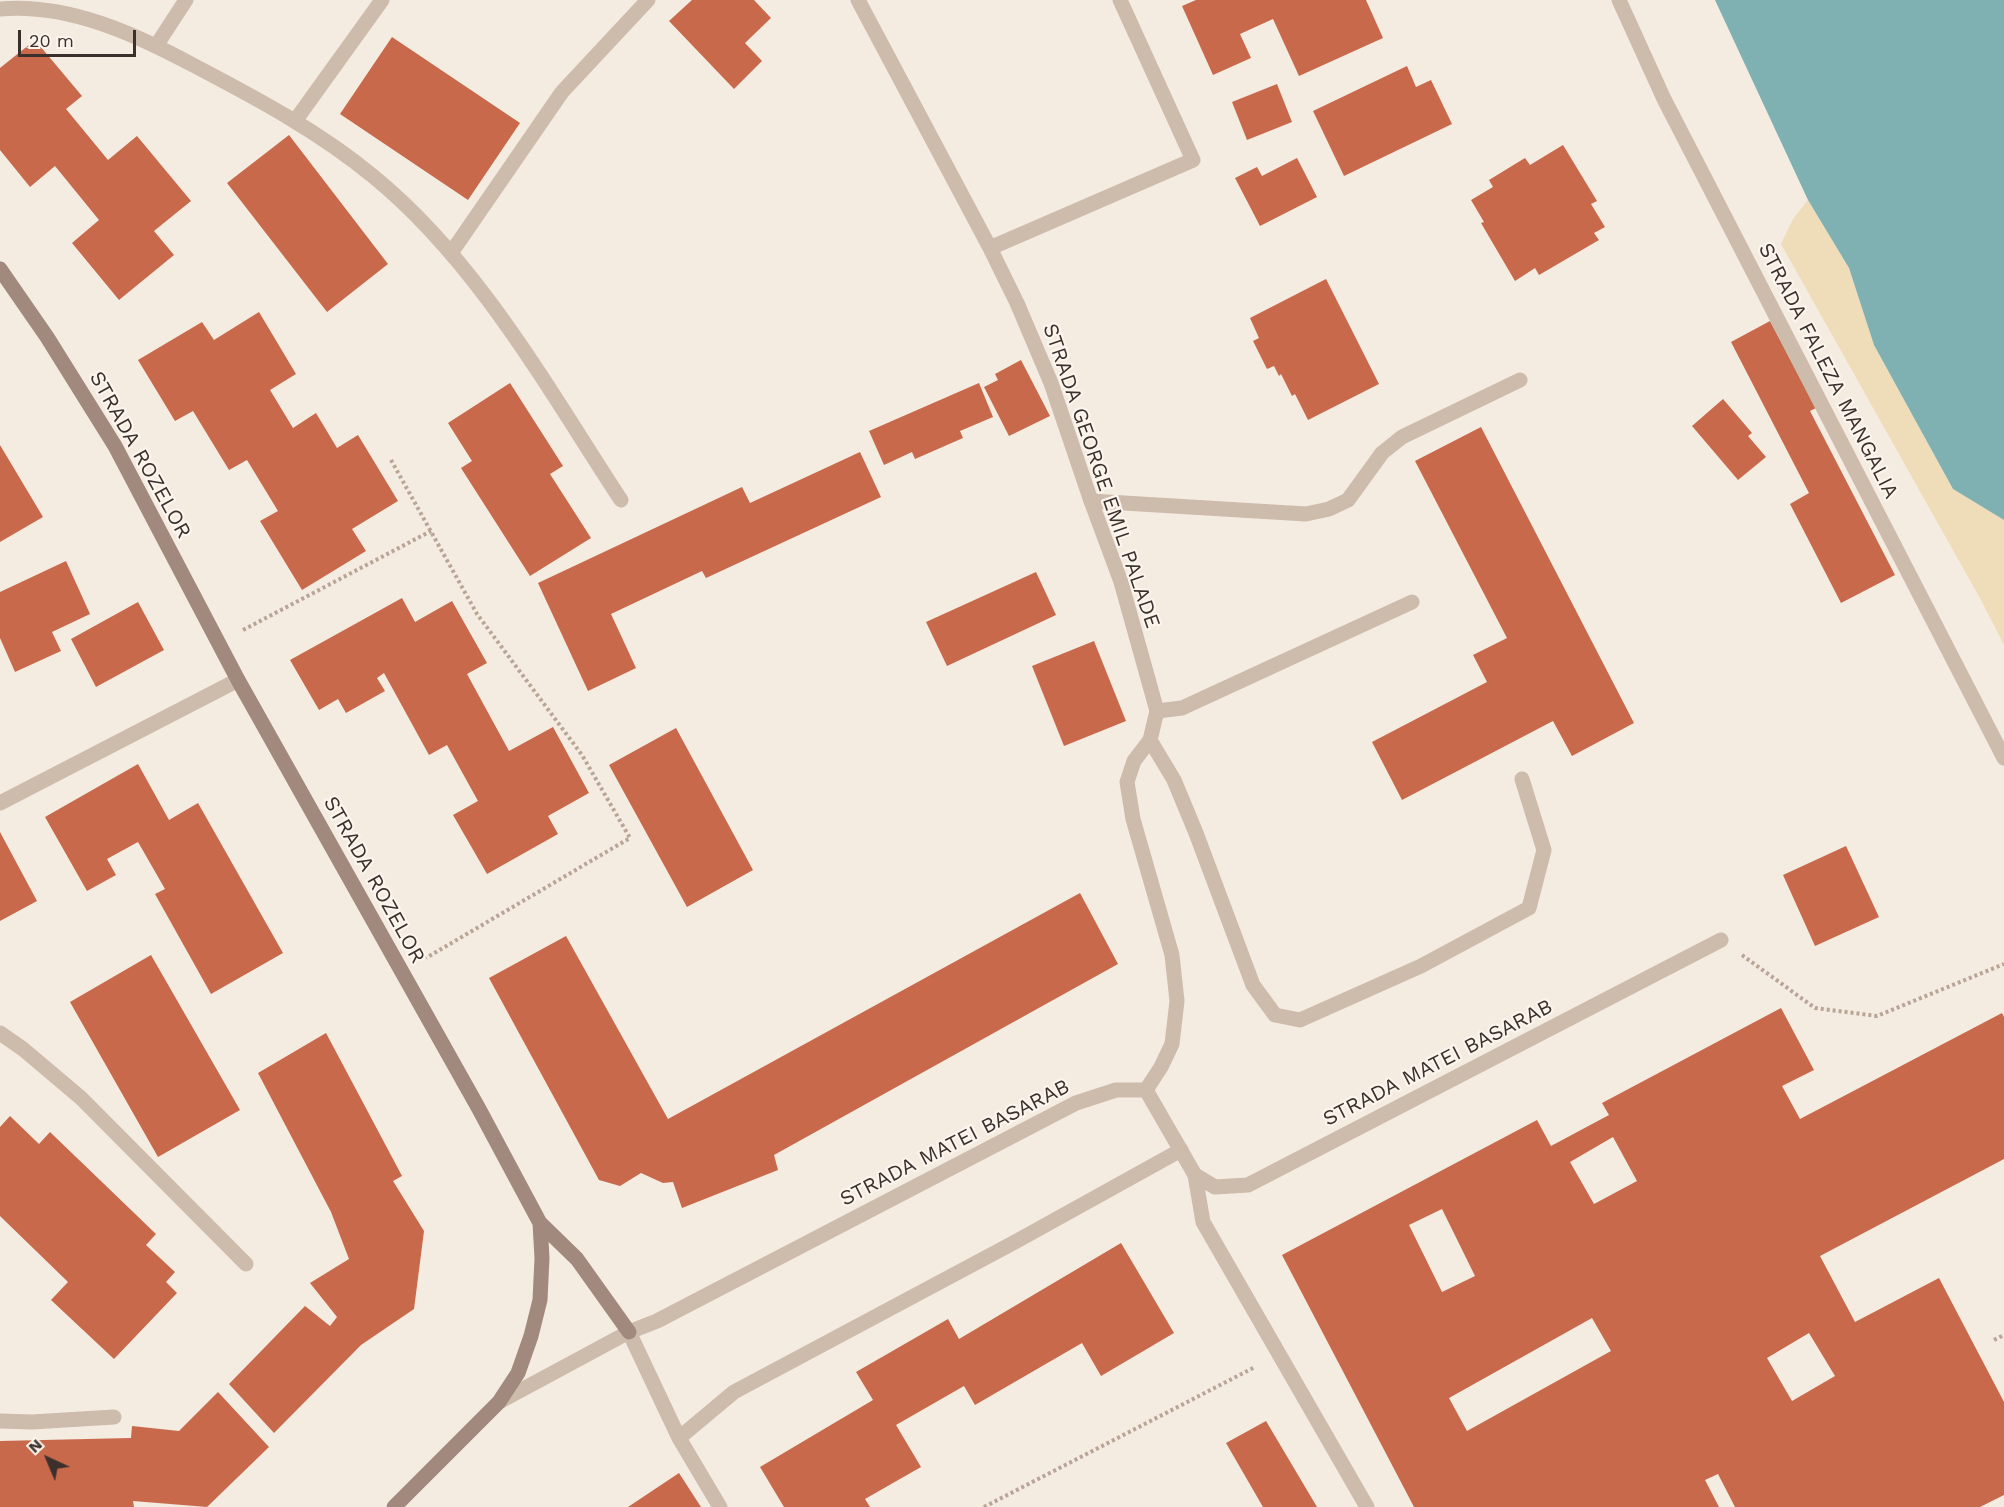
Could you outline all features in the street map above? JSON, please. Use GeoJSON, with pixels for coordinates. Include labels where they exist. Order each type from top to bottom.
{"type":"FeatureCollection","features":[{"type":"Feature","properties":{"kind":"street"},"geometry":{"type":"LineString","coordinates":[[156,46],[186,0]]}},
{"type":"Feature","properties":{"kind":"street"},"geometry":{"type":"LineString","coordinates":[[295,121],[382,0]]}},
{"type":"Feature","properties":{"kind":"street"},"geometry":{"type":"LineString","coordinates":[[451,253],[562,92],[648,0]]}},
{"type":"Feature","properties":{"kind":"street","name":"STRADA GEORGE EMIL PALADE"},"geometry":{"type":"LineString","coordinates":[[858,0],[990,248],[1017,303],[1051,383],[1121,582],[1157,711],[1150,740],[1134,761],[1127,782],[1136,830],[1172,955],[1177,1001],[1172,1044],[1146,1090]]}},
{"type":"Feature","properties":{"kind":"street"},"geometry":{"type":"LineString","coordinates":[[990,248],[1193,160],[1120,0]]}},
{"type":"Feature","properties":{"kind":"street","name":"STRADA FALEZA MANGALIA"},"geometry":{"type":"LineString","coordinates":[[1619,0],[1664,99],[2004,758]]}},
{"type":"Feature","properties":{"kind":"street"},"geometry":{"type":"LineString","coordinates":[[0,9],[55,12],[103,24],[156,46],[295,121],[374,176],[415,214],[451,253],[496,311],[621,500]]}},
{"type":"Feature","properties":{"kind":"street","name":"STRADA ROZELOR"},"geometry":{"type":"LineString","coordinates":[[0,269],[47,337],[115,446],[238,680],[540,1223],[542,1258],[538,1309],[518,1373],[499,1402],[394,1507]]}},
{"type":"Feature","properties":{"kind":"street"},"geometry":{"type":"LineString","coordinates":[[1091,501],[1306,514],[1329,509],[1348,500],[1382,453],[1402,437],[1520,380]]}},
{"type":"Feature","properties":{"kind":"street"},"geometry":{"type":"LineString","coordinates":[[1157,711],[1182,708],[1412,602]]}},
{"type":"Feature","properties":{"kind":"street"},"geometry":{"type":"LineString","coordinates":[[0,803],[238,680]]}},
{"type":"Feature","properties":{"kind":"street"},"geometry":{"type":"LineString","coordinates":[[1150,740],[1174,780],[1253,985],[1275,1015],[1300,1020],[1421,966],[1528,908],[1544,850],[1522,779]]}},
{"type":"Feature","properties":{"kind":"street","name":"STRADA MATEI BASARAB"},"geometry":{"type":"LineString","coordinates":[[1195,1175],[1215,1187],[1248,1185],[1721,940]]}},
{"type":"Feature","properties":{"kind":"street"},"geometry":{"type":"LineString","coordinates":[[0,1033],[23,1049],[81,1098],[246,1264]]}},
{"type":"Feature","properties":{"kind":"street","name":"STRADA MATEI BASARAB"},"geometry":{"type":"LineString","coordinates":[[499,1402],[629,1332],[657,1321],[1076,1102],[1116,1090],[1146,1090]]}},
{"type":"Feature","properties":{"kind":"street"},"geometry":{"type":"LineString","coordinates":[[1146,1090],[1195,1175],[1203,1222],[1367,1507]]}},
{"type":"Feature","properties":{"kind":"street"},"geometry":{"type":"LineString","coordinates":[[679,1438],[734,1392],[994,1253],[1180,1150]]}},
{"type":"Feature","properties":{"kind":"street"},"geometry":{"type":"LineString","coordinates":[[540,1223],[577,1259],[629,1332],[679,1438],[720,1507]]}},
{"type":"Feature","properties":{"kind":"street"},"geometry":{"type":"LineString","coordinates":[[0,1421],[32,1422],[114,1417]]}},
{"type":"Feature","properties":{"kind":"path"},"geometry":{"type":"LineString","coordinates":[[391,460],[477,614],[582,755],[630,838],[402,972]]}},
{"type":"Feature","properties":{"kind":"path"},"geometry":{"type":"LineString","coordinates":[[219,643],[431,531]]}},
{"type":"Feature","properties":{"kind":"path"},"geometry":{"type":"LineString","coordinates":[[1721,940],[1815,1008],[1877,1016],[2004,964]]}},
{"type":"Feature","properties":{"kind":"path"},"geometry":{"type":"LineString","coordinates":[[1994,1340],[2004,1335]]}},
{"type":"Feature","properties":{"kind":"path"},"geometry":{"type":"LineString","coordinates":[[984,1507],[1279,1354]]}},
{"type":"Feature","properties":{"kind":"sand"},"geometry":{"type":"Polygon","coordinates":[[[1808,200],[1849,268],[1874,345],[1953,489],[2004,520],[2004,645],[1781,244],[1793,219],[1808,200]]]}},
{"type":"Feature","properties":{"kind":"water"},"geometry":{"type":"Polygon","coordinates":[[[1715,0],[2004,0],[2004,520],[1953,489],[1874,345],[1849,268],[1808,200],[1715,0]]]}},
{"type":"Feature","properties":{"kind":"building"},"geometry":{"type":"Polygon","coordinates":[[[692,0],[754,0],[771,18],[745,43],[762,61],[734,89],[669,21],[692,0]]]}},
{"type":"Feature","properties":{"kind":"building"},"geometry":{"type":"Polygon","coordinates":[[[1196,0],[1366,0],[1383,38],[1299,76],[1273,19],[1240,34],[1251,58],[1213,75],[1182,6],[1196,0]]]}},
{"type":"Feature","properties":{"kind":"building"},"geometry":{"type":"Polygon","coordinates":[[[392,37],[520,123],[468,200],[340,114],[392,37]]]}},
{"type":"Feature","properties":{"kind":"building"},"geometry":{"type":"Polygon","coordinates":[[[35,40],[82,96],[66,109],[108,160],[137,136],[191,201],[154,231],[174,255],[119,300],[72,243],[99,220],[55,166],[30,187],[0,150],[0,68],[35,40]]]}},
{"type":"Feature","properties":{"kind":"building"},"geometry":{"type":"Polygon","coordinates":[[[1407,66],[1416,87],[1431,80],[1452,124],[1344,176],[1313,111],[1407,66]]]}},
{"type":"Feature","properties":{"kind":"building"},"geometry":{"type":"Polygon","coordinates":[[[1277,84],[1292,122],[1247,140],[1232,102],[1277,84]]]}},
{"type":"Feature","properties":{"kind":"building"},"geometry":{"type":"Polygon","coordinates":[[[289,135],[388,264],[327,312],[227,183],[289,135]]]}},
{"type":"Feature","properties":{"kind":"building"},"geometry":{"type":"Polygon","coordinates":[[[1563,145],[1597,201],[1591,204],[1605,227],[1594,233],[1599,240],[1539,275],[1535,268],[1515,281],[1481,223],[1484,222],[1471,200],[1493,187],[1489,180],[1525,158],[1530,165],[1563,145]]]}},
{"type":"Feature","properties":{"kind":"building"},"geometry":{"type":"Polygon","coordinates":[[[1297,158],[1317,197],[1260,226],[1235,178],[1257,167],[1262,176],[1297,158]]]}},
{"type":"Feature","properties":{"kind":"building"},"geometry":{"type":"Polygon","coordinates":[[[1326,279],[1379,384],[1308,420],[1295,394],[1292,396],[1281,374],[1279,376],[1274,366],[1267,369],[1253,341],[1259,338],[1250,318],[1326,279]]]}},
{"type":"Feature","properties":{"kind":"building"},"geometry":{"type":"Polygon","coordinates":[[[259,312],[296,374],[270,390],[293,428],[316,413],[337,448],[358,435],[398,501],[352,529],[366,551],[302,590],[260,521],[278,511],[247,460],[229,470],[193,411],[175,421],[138,360],[202,322],[214,340],[259,312]]]}},
{"type":"Feature","properties":{"kind":"building"},"geometry":{"type":"Polygon","coordinates":[[[1770,321],[1816,408],[1810,411],[1895,575],[1841,603],[1790,504],[1809,493],[1731,342],[1770,321]]]}},
{"type":"Feature","properties":{"kind":"building"},"geometry":{"type":"Polygon","coordinates":[[[1021,360],[1050,416],[1009,436],[984,387],[998,380],[995,374],[1021,360]]]}},
{"type":"Feature","properties":{"kind":"building"},"geometry":{"type":"Polygon","coordinates":[[[510,383],[563,466],[550,474],[591,538],[530,576],[461,468],[472,461],[448,423],[510,383]]]}},
{"type":"Feature","properties":{"kind":"building"},"geometry":{"type":"Polygon","coordinates":[[[979,383],[993,417],[960,431],[963,438],[915,459],[912,452],[884,465],[869,431],[979,383]]]}},
{"type":"Feature","properties":{"kind":"building"},"geometry":{"type":"Polygon","coordinates":[[[1723,399],[1752,433],[1748,436],[1766,457],[1738,480],[1692,426],[1723,399]]]}},
{"type":"Feature","properties":{"kind":"building"},"geometry":{"type":"Polygon","coordinates":[[[1481,427],[1634,723],[1572,756],[1553,721],[1402,800],[1372,742],[1487,682],[1473,655],[1507,638],[1415,461],[1481,427]]]}},
{"type":"Feature","properties":{"kind":"building"},"geometry":{"type":"Polygon","coordinates":[[[0,445],[43,517],[0,542],[0,445]]]}},
{"type":"Feature","properties":{"kind":"building"},"geometry":{"type":"Polygon","coordinates":[[[860,452],[881,497],[706,578],[702,571],[611,614],[636,668],[588,691],[538,583],[742,487],[750,503],[860,452]]]}},
{"type":"Feature","properties":{"kind":"building"},"geometry":{"type":"Polygon","coordinates":[[[66,561],[90,614],[52,632],[61,651],[15,672],[0,638],[0,592],[66,561]]]}},
{"type":"Feature","properties":{"kind":"building"},"geometry":{"type":"Polygon","coordinates":[[[1036,572],[1056,615],[947,666],[926,622],[1036,572]]]}},
{"type":"Feature","properties":{"kind":"building"},"geometry":{"type":"Polygon","coordinates":[[[402,598],[415,622],[452,601],[487,663],[467,674],[509,751],[553,727],[589,793],[548,816],[558,834],[487,874],[453,815],[478,801],[447,745],[429,755],[384,673],[377,678],[385,691],[346,713],[338,699],[319,710],[290,660],[402,598]]]}},
{"type":"Feature","properties":{"kind":"building"},"geometry":{"type":"Polygon","coordinates":[[[138,602],[164,650],[96,687],[71,639],[138,602]]]}},
{"type":"Feature","properties":{"kind":"building"},"geometry":{"type":"Polygon","coordinates":[[[1094,641],[1126,721],[1064,746],[1032,666],[1094,641]]]}},
{"type":"Feature","properties":{"kind":"building"},"geometry":{"type":"Polygon","coordinates":[[[676,728],[753,870],[687,907],[609,765],[676,728]]]}},
{"type":"Feature","properties":{"kind":"building"},"geometry":{"type":"Polygon","coordinates":[[[138,764],[169,820],[198,803],[283,953],[211,994],[155,894],[165,889],[138,842],[107,859],[116,875],[87,891],[45,817],[138,764]]]}},
{"type":"Feature","properties":{"kind":"building"},"geometry":{"type":"Polygon","coordinates":[[[0,832],[37,901],[0,921],[0,832]]]}},
{"type":"Feature","properties":{"kind":"building"},"geometry":{"type":"Polygon","coordinates":[[[1846,846],[1879,917],[1815,946],[1783,875],[1846,846]]]}},
{"type":"Feature","properties":{"kind":"building"},"geometry":{"type":"Polygon","coordinates":[[[1080,893],[1118,964],[774,1155],[778,1170],[682,1208],[673,1182],[663,1183],[641,1173],[620,1186],[599,1180],[489,978],[566,936],[668,1119],[1080,893]]]}},
{"type":"Feature","properties":{"kind":"building"},"geometry":{"type":"Polygon","coordinates":[[[151,955],[240,1110],[158,1157],[70,1002],[151,955]]]}},
{"type":"Feature","properties":{"kind":"building"},"geometry":{"type":"Polygon","coordinates":[[[1781,1008],[1814,1070],[1782,1086],[1800,1119],[2002,1013],[2004,1017],[2004,1159],[1820,1256],[1855,1322],[1939,1278],[2004,1402],[2004,1495],[1980,1507],[1735,1507],[1718,1474],[1705,1480],[1719,1507],[1414,1507],[1282,1255],[1537,1120],[1551,1146],[1609,1115],[1602,1103],[1781,1008]],[[1613,1137],[1570,1162],[1594,1204],[1637,1181],[1613,1137]],[[1442,1209],[1409,1225],[1442,1292],[1475,1276],[1442,1209]],[[1592,1318],[1449,1398],[1467,1431],[1611,1351],[1592,1318]],[[1809,1333],[1767,1358],[1792,1401],[1835,1376],[1809,1333]]]}},
{"type":"Feature","properties":{"kind":"building"},"geometry":{"type":"Polygon","coordinates":[[[326,1033],[402,1176],[393,1181],[424,1231],[414,1309],[361,1345],[274,1433],[229,1384],[305,1306],[330,1326],[337,1317],[310,1283],[349,1259],[331,1212],[258,1073],[326,1033]]]}},
{"type":"Feature","properties":{"kind":"building"},"geometry":{"type":"Polygon","coordinates":[[[10,1116],[39,1144],[50,1132],[156,1234],[146,1245],[175,1272],[166,1282],[177,1293],[114,1359],[51,1300],[68,1282],[0,1216],[0,1127],[10,1116]]]}},
{"type":"Feature","properties":{"kind":"building"},"geometry":{"type":"Polygon","coordinates":[[[1121,1243],[1174,1333],[1101,1376],[1082,1343],[975,1405],[964,1386],[896,1425],[921,1467],[865,1499],[870,1507],[784,1507],[760,1467],[873,1400],[856,1372],[948,1319],[959,1339],[1121,1243]]]}},
{"type":"Feature","properties":{"kind":"building"},"geometry":{"type":"Polygon","coordinates":[[[218,1392],[269,1447],[207,1507],[133,1501],[134,1507],[0,1507],[0,1441],[131,1438],[132,1426],[179,1431],[218,1392]]]}},
{"type":"Feature","properties":{"kind":"building"},"geometry":{"type":"Polygon","coordinates":[[[1266,1421],[1317,1507],[1263,1507],[1226,1443],[1266,1421]]]}},
{"type":"Feature","properties":{"kind":"building"},"geometry":{"type":"Polygon","coordinates":[[[679,1473],[701,1507],[628,1507],[679,1473]]]}}]}
